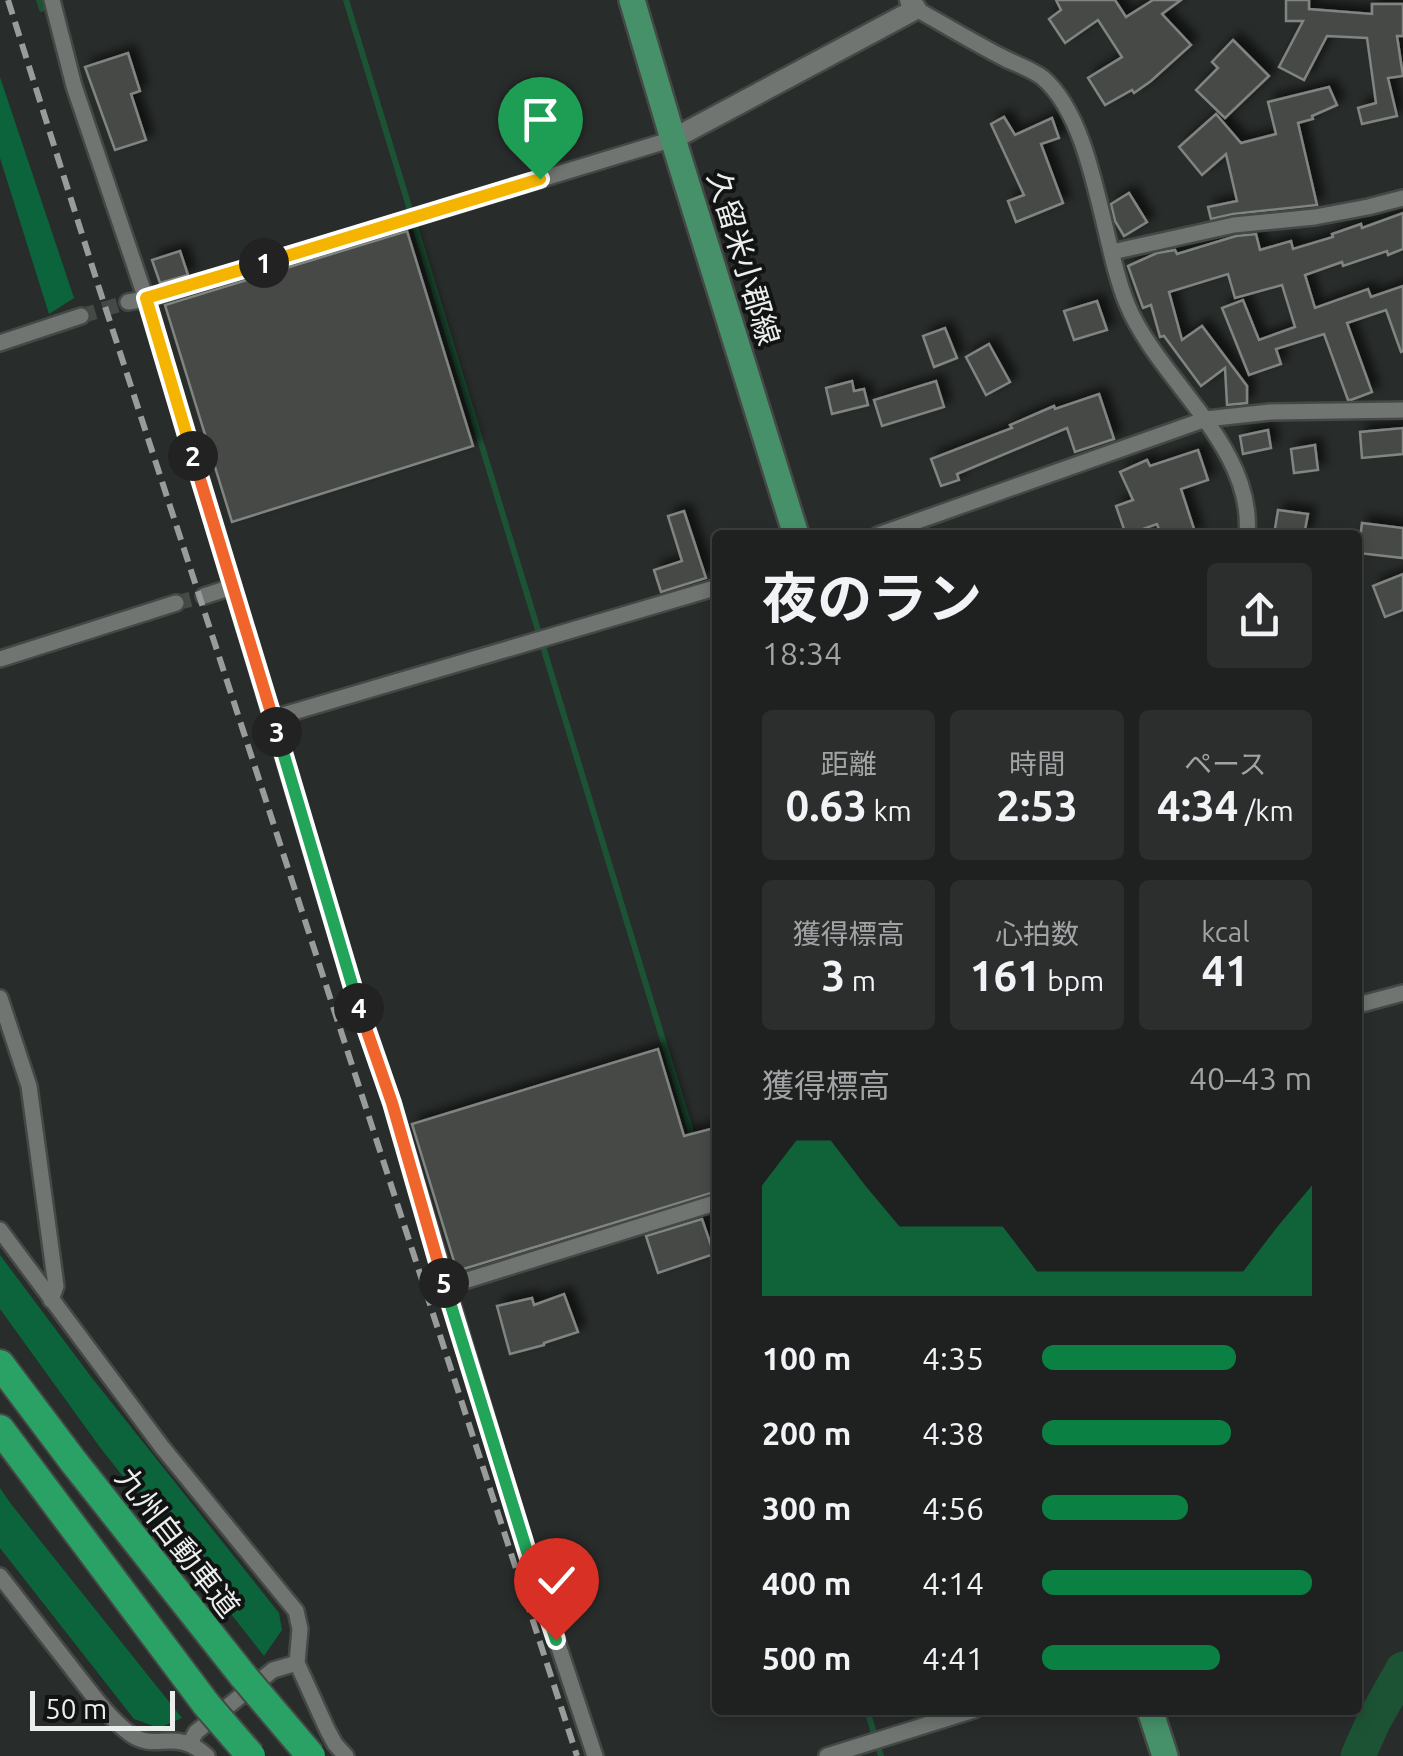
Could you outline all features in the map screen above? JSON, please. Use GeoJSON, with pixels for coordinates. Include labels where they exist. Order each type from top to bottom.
{"type":"FeatureCollection","features":[{"type":"Feature","properties":{"kind":"highway","name":"九州自動車道"},"geometry":{"type":"LineString","coordinates":[[0,1364],[244,1677],[311,1756]]}},
{"type":"Feature","properties":{"kind":"highway"},"geometry":{"type":"LineString","coordinates":[[0,1429],[206,1704],[251,1756]]}},
{"type":"Feature","properties":{"kind":"main road","name":"久留米小郡線"},"geometry":{"type":"LineString","coordinates":[[632,0],[794,530]]}},
{"type":"Feature","properties":{"kind":"main road"},"geometry":{"type":"LineString","coordinates":[[1152,1715],[1165,1756]]}},
{"type":"Feature","properties":{"kind":"street"},"geometry":{"type":"LineString","coordinates":[[52,0],[74,86],[146,298],[445,1287],[596,1756]]}},
{"type":"Feature","properties":{"kind":"street"},"geometry":{"type":"LineString","coordinates":[[128,302],[673,140],[921,3],[1042,77],[1074,123],[1127,305],[1145,340],[1206,420],[1241,483],[1246,530]]}},
{"type":"Feature","properties":{"kind":"street"},"geometry":{"type":"LineString","coordinates":[[1112,252],[1234,225],[1315,217],[1403,198]]}},
{"type":"Feature","properties":{"kind":"street"},"geometry":{"type":"LineString","coordinates":[[0,343],[81,316]]}},
{"type":"Feature","properties":{"kind":"street"},"geometry":{"type":"LineString","coordinates":[[892,530],[1206,420],[1270,412],[1403,410]]}},
{"type":"Feature","properties":{"kind":"street"},"geometry":{"type":"LineString","coordinates":[[204,596],[232,587]]}},
{"type":"Feature","properties":{"kind":"street"},"geometry":{"type":"LineString","coordinates":[[273,718],[712,589]]}},
{"type":"Feature","properties":{"kind":"street"},"geometry":{"type":"LineString","coordinates":[[0,659],[176,603]]}},
{"type":"Feature","properties":{"kind":"street"},"geometry":{"type":"LineString","coordinates":[[1362,1005],[1403,993]]}},
{"type":"Feature","properties":{"kind":"street"},"geometry":{"type":"LineString","coordinates":[[0,998],[30,1086],[56,1286],[51,1300]]}},
{"type":"Feature","properties":{"kind":"street"},"geometry":{"type":"LineString","coordinates":[[445,1287],[712,1204]]}},
{"type":"Feature","properties":{"kind":"street"},"geometry":{"type":"LineString","coordinates":[[0,1230],[162,1447],[296,1611],[300,1629],[297,1662],[326,1729],[346,1756]]}},
{"type":"Feature","properties":{"kind":"street"},"geometry":{"type":"LineString","coordinates":[[0,1576],[121,1726],[140,1740],[176,1739],[190,1743],[207,1756]]}},
{"type":"Feature","properties":{"kind":"street"},"geometry":{"type":"LineString","coordinates":[[190,1743],[196,1732],[272,1670],[297,1662]]}},
{"type":"Feature","properties":{"kind":"street"},"geometry":{"type":"LineString","coordinates":[[827,1756],[958,1715]]}},
{"type":"Feature","properties":{"kind":"green space"},"geometry":{"type":"Polygon","coordinates":[[[0,77],[74,298],[49,314],[0,158],[0,77]]]}},
{"type":"Feature","properties":{"kind":"green space"},"geometry":{"type":"Polygon","coordinates":[[[0,1255],[92,1378],[279,1613],[282,1630],[264,1656],[99,1446],[0,1309],[0,1255]]]}},
{"type":"Feature","properties":{"kind":"green space"},"geometry":{"type":"Polygon","coordinates":[[[0,1488],[182,1718],[159,1728],[134,1719],[0,1548],[0,1488]]]}},
{"type":"Feature","properties":{"kind":"building"},"geometry":{"type":"Polygon","coordinates":[[[1056,0],[1115,0],[1126,17],[1153,0],[1181,0],[1162,14],[1191,45],[1134,93],[1132,90],[1105,105],[1088,78],[1122,57],[1098,20],[1065,43],[1049,19],[1061,10],[1056,0]]]}},
{"type":"Feature","properties":{"kind":"building"},"geometry":{"type":"Polygon","coordinates":[[[1286,0],[1309,0],[1309,9],[1372,14],[1372,4],[1403,4],[1403,36],[1397,36],[1403,76],[1388,78],[1397,116],[1362,124],[1358,108],[1376,103],[1367,38],[1327,36],[1304,80],[1279,67],[1303,21],[1286,21],[1286,0]]]}},
{"type":"Feature","properties":{"kind":"building"},"geometry":{"type":"Polygon","coordinates":[[[1233,40],[1269,76],[1225,118],[1196,90],[1218,68],[1212,62],[1233,40]]]}},
{"type":"Feature","properties":{"kind":"building"},"geometry":{"type":"Polygon","coordinates":[[[128,53],[140,91],[131,94],[146,140],[115,150],[85,67],[128,53]]]}},
{"type":"Feature","properties":{"kind":"building"},"geometry":{"type":"Polygon","coordinates":[[[1329,87],[1337,105],[1298,123],[1317,205],[1211,219],[1208,207],[1237,201],[1226,154],[1202,175],[1179,147],[1216,114],[1241,143],[1276,134],[1268,102],[1329,87]]]}},
{"type":"Feature","properties":{"kind":"building"},"geometry":{"type":"Polygon","coordinates":[[[1004,117],[1015,135],[1052,118],[1059,138],[1041,144],[1063,203],[1016,222],[1008,201],[1024,195],[991,124],[1004,117]]]}},
{"type":"Feature","properties":{"kind":"building"},"geometry":{"type":"Polygon","coordinates":[[[1129,193],[1147,222],[1124,236],[1111,204],[1129,193]]]}},
{"type":"Feature","properties":{"kind":"building"},"geometry":{"type":"Polygon","coordinates":[[[1403,213],[1403,249],[1343,266],[1342,262],[1305,275],[1315,308],[1368,289],[1371,297],[1403,286],[1403,351],[1386,310],[1347,323],[1372,392],[1351,400],[1324,334],[1276,349],[1281,364],[1249,375],[1222,308],[1243,300],[1259,340],[1295,327],[1282,285],[1235,298],[1228,274],[1169,292],[1182,340],[1202,326],[1247,386],[1247,403],[1227,405],[1225,368],[1201,386],[1164,336],[1160,337],[1151,305],[1143,308],[1128,266],[1157,253],[1175,250],[1177,254],[1236,236],[1256,234],[1260,250],[1291,241],[1293,249],[1403,213]]]}},
{"type":"Feature","properties":{"kind":"building"},"geometry":{"type":"Polygon","coordinates":[[[407,231],[473,446],[232,522],[165,305],[407,231]]]}},
{"type":"Feature","properties":{"kind":"building"},"geometry":{"type":"Polygon","coordinates":[[[180,251],[188,275],[160,283],[152,260],[180,251]]]}},
{"type":"Feature","properties":{"kind":"building"},"geometry":{"type":"Polygon","coordinates":[[[1097,301],[1107,330],[1074,340],[1064,311],[1097,301]]]}},
{"type":"Feature","properties":{"kind":"building"},"geometry":{"type":"Polygon","coordinates":[[[945,328],[957,358],[934,367],[923,336],[945,328]]]}},
{"type":"Feature","properties":{"kind":"building"},"geometry":{"type":"Polygon","coordinates":[[[989,344],[1010,382],[986,395],[966,357],[989,344]]]}},
{"type":"Feature","properties":{"kind":"building"},"geometry":{"type":"Polygon","coordinates":[[[852,381],[854,391],[864,389],[868,405],[832,414],[826,388],[852,381]]]}},
{"type":"Feature","properties":{"kind":"building"},"geometry":{"type":"Polygon","coordinates":[[[936,381],[944,407],[882,426],[874,400],[936,381]]]}},
{"type":"Feature","properties":{"kind":"building"},"geometry":{"type":"Polygon","coordinates":[[[1099,394],[1114,439],[1075,452],[1067,428],[957,474],[959,480],[941,486],[931,459],[1012,428],[1010,425],[1054,406],[1055,409],[1099,394]]]}},
{"type":"Feature","properties":{"kind":"building"},"geometry":{"type":"Polygon","coordinates":[[[1403,428],[1403,454],[1362,458],[1360,432],[1403,428]]]}},
{"type":"Feature","properties":{"kind":"building"},"geometry":{"type":"Polygon","coordinates":[[[1268,430],[1271,448],[1243,454],[1240,436],[1268,430]]]}},
{"type":"Feature","properties":{"kind":"building"},"geometry":{"type":"Polygon","coordinates":[[[1315,445],[1318,470],[1294,473],[1291,449],[1315,445]]]}},
{"type":"Feature","properties":{"kind":"building"},"geometry":{"type":"Polygon","coordinates":[[[1198,450],[1208,480],[1181,489],[1194,530],[1159,530],[1157,524],[1124,530],[1116,506],[1133,500],[1120,472],[1147,460],[1150,466],[1198,450]]]}},
{"type":"Feature","properties":{"kind":"building"},"geometry":{"type":"Polygon","coordinates":[[[1278,510],[1308,514],[1305,530],[1275,530],[1278,510]]]}},
{"type":"Feature","properties":{"kind":"building"},"geometry":{"type":"Polygon","coordinates":[[[684,511],[706,578],[661,592],[654,570],[682,561],[668,516],[684,511]]]}},
{"type":"Feature","properties":{"kind":"building"},"geometry":{"type":"Polygon","coordinates":[[[1362,523],[1403,528],[1403,558],[1362,553],[1362,523]]]}},
{"type":"Feature","properties":{"kind":"building"},"geometry":{"type":"Polygon","coordinates":[[[1403,574],[1403,610],[1385,617],[1373,586],[1403,574]]]}},
{"type":"Feature","properties":{"kind":"building"},"geometry":{"type":"Polygon","coordinates":[[[658,1049],[684,1136],[712,1129],[712,1193],[457,1271],[412,1124],[658,1049]]]}},
{"type":"Feature","properties":{"kind":"building"},"geometry":{"type":"Polygon","coordinates":[[[702,1219],[712,1255],[658,1273],[646,1236],[702,1219]]]}},
{"type":"Feature","properties":{"kind":"building"},"geometry":{"type":"Polygon","coordinates":[[[564,1294],[578,1332],[510,1354],[497,1306],[532,1298],[534,1305],[564,1294]]]}},
{"type":"Feature","properties":{"kind":"waterway"},"geometry":{"type":"LineString","coordinates":[[39,0],[42,9]]}},
{"type":"Feature","properties":{"kind":"waterway"},"geometry":{"type":"LineString","coordinates":[[346,0],[694,1142]]}},
{"type":"Feature","properties":{"kind":"waterway"},"geometry":{"type":"LineString","coordinates":[[708,1187],[712,1200]]}},
{"type":"Feature","properties":{"kind":"waterway"},"geometry":{"type":"LineString","coordinates":[[1358,1756],[1403,1669]]}},
{"type":"Feature","properties":{"kind":"waterway"},"geometry":{"type":"LineString","coordinates":[[869,1715],[881,1756]]}},
{"type":"Feature","properties":{"kind":"tunnel"},"geometry":{"type":"LineString","coordinates":[[81,316],[128,302]]}},
{"type":"Feature","properties":{"kind":"tunnel"},"geometry":{"type":"LineString","coordinates":[[176,603],[204,596]]}},
{"type":"Feature","properties":{"kind":"railway"},"geometry":{"type":"LineString","coordinates":[[8,0],[577,1756]]}},
{"type":"Feature","properties":{"kind":"route"},"geometry":{"type":"LineString","coordinates":[[540,179],[146,298],[359,1007],[556,1640]]}}]}
